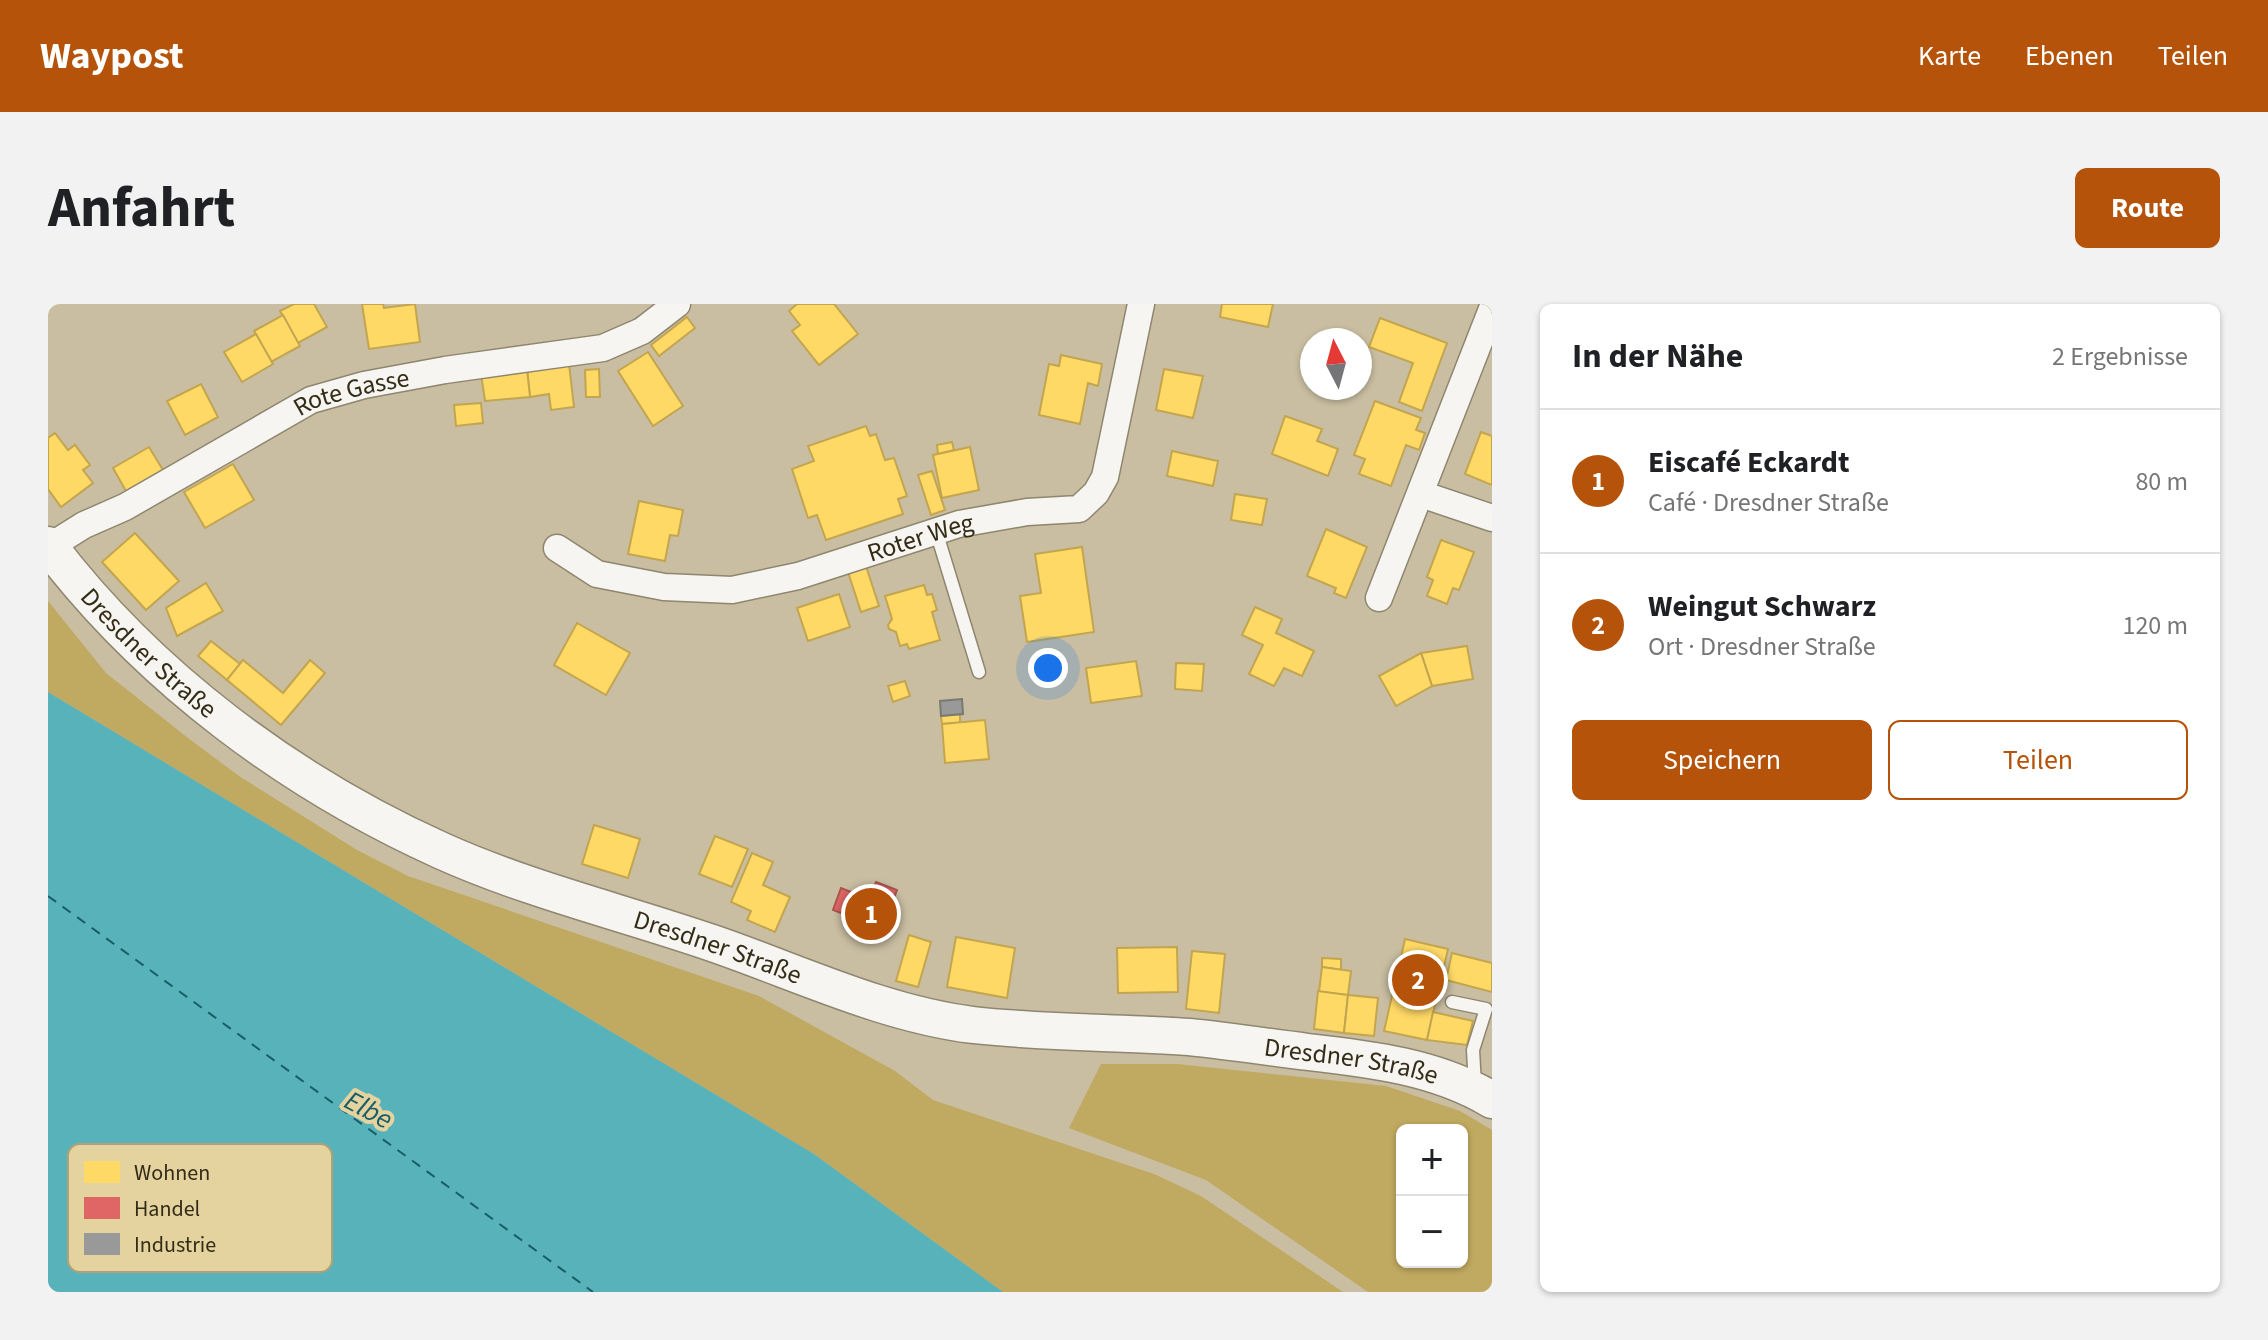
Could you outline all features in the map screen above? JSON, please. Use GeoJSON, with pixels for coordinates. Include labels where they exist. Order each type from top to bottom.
{"type":"FeatureCollection","features":[{"type":"Feature","properties":{"kind":"main road","name":"Dresdner Straße"},"geometry":{"type":"LineString","coordinates":[[49,546],[98,606],[176,681],[223,719],[322,787],[378,820],[445,852],[757,958],[880,1004],[930,1017],[972,1025],[1044,1031],[1191,1037],[1350,1057],[1401,1065],[1484,1095]]}},
{"type":"Feature","properties":{"kind":"street","name":"Rote Gasse"},"geometry":{"type":"LineString","coordinates":[[49,546],[84,525],[125,507],[311,400],[364,385],[445,370],[603,348],[642,331],[677,304]]}},
{"type":"Feature","properties":{"kind":"street","name":"Roter Weg"},"geometry":{"type":"LineString","coordinates":[[557,548],[597,574],[664,587],[732,590],[798,576],[936,531],[1003,515],[1079,509],[1096,493],[1105,477],[1141,304]]}},
{"type":"Feature","properties":{"kind":"street"},"geometry":{"type":"LineString","coordinates":[[1379,598],[1492,309]]}},
{"type":"Feature","properties":{"kind":"street"},"geometry":{"type":"LineString","coordinates":[[1421,494],[1492,518]]}},
{"type":"Feature","properties":{"kind":"lane"},"geometry":{"type":"LineString","coordinates":[[936,531],[979,672]]}},
{"type":"Feature","properties":{"kind":"lane"},"geometry":{"type":"LineString","coordinates":[[1452,1002],[1486,1009],[1473,1050],[1484,1095]]}},
{"type":"Feature","properties":{"kind":"shaded area"},"geometry":{"type":"Polygon","coordinates":[[[48,601],[106,673],[239,776],[357,850],[408,876],[759,996],[895,1071],[933,1100],[1154,1174],[1201,1196],[1343,1292],[1003,1292],[814,1154],[48,692],[48,601]]]}},
{"type":"Feature","properties":{"kind":"shaded area"},"geometry":{"type":"Polygon","coordinates":[[[1101,1064],[1177,1064],[1386,1086],[1460,1111],[1492,1130],[1492,1292],[1368,1292],[1206,1180],[1069,1128],[1101,1064]]]}},
{"type":"Feature","properties":{"kind":"water","name":"Elbe"},"geometry":{"type":"Polygon","coordinates":[[[48,692],[814,1154],[1003,1292],[48,1292],[48,692]]]}},
{"type":"Feature","properties":{"kind":"building: Wohnen"},"geometry":{"type":"Polygon","coordinates":[[[294,304],[314,304],[327,327],[298,343],[280,311],[294,304]]]}},
{"type":"Feature","properties":{"kind":"building: Wohnen"},"geometry":{"type":"Polygon","coordinates":[[[362,304],[383,304],[384,308],[415,304],[420,342],[369,349],[362,304]]]}},
{"type":"Feature","properties":{"kind":"building: Wohnen"},"geometry":{"type":"Polygon","coordinates":[[[797,304],[834,304],[858,334],[819,365],[792,331],[800,325],[789,311],[797,304]]]}},
{"type":"Feature","properties":{"kind":"building: Wohnen"},"geometry":{"type":"Polygon","coordinates":[[[1222,304],[1273,304],[1268,327],[1220,317],[1222,304]]]}},
{"type":"Feature","properties":{"kind":"building: Wohnen"},"geometry":{"type":"Polygon","coordinates":[[[283,315],[300,346],[271,362],[254,331],[283,315]]]}},
{"type":"Feature","properties":{"kind":"building: Wohnen"},"geometry":{"type":"Polygon","coordinates":[[[687,317],[695,328],[659,356],[651,345],[687,317]]]}},
{"type":"Feature","properties":{"kind":"building: Wohnen"},"geometry":{"type":"Polygon","coordinates":[[[1380,318],[1447,343],[1422,411],[1399,402],[1413,363],[1372,348],[1380,318]]]}},
{"type":"Feature","properties":{"kind":"building: Wohnen"},"geometry":{"type":"Polygon","coordinates":[[[256,334],[273,364],[242,382],[224,352],[256,334]]]}},
{"type":"Feature","properties":{"kind":"building: Wohnen"},"geometry":{"type":"Polygon","coordinates":[[[648,352],[683,406],[653,426],[618,371],[648,352]]]}},
{"type":"Feature","properties":{"kind":"building: Wohnen"},"geometry":{"type":"Polygon","coordinates":[[[1061,355],[1102,364],[1098,386],[1088,383],[1080,424],[1039,415],[1049,364],[1059,366],[1061,355]]]}},
{"type":"Feature","properties":{"kind":"building: Wohnen"},"geometry":{"type":"Polygon","coordinates":[[[569,364],[574,407],[551,410],[549,394],[530,397],[527,369],[569,364]]]}},
{"type":"Feature","properties":{"kind":"building: Wohnen"},"geometry":{"type":"Polygon","coordinates":[[[527,369],[530,397],[485,401],[481,374],[527,369]]]}},
{"type":"Feature","properties":{"kind":"building: Wohnen"},"geometry":{"type":"Polygon","coordinates":[[[599,369],[600,397],[586,397],[585,370],[599,369]]]}},
{"type":"Feature","properties":{"kind":"building: Wohnen"},"geometry":{"type":"Polygon","coordinates":[[[1164,369],[1203,376],[1193,418],[1156,410],[1164,369]]]}},
{"type":"Feature","properties":{"kind":"building: Wohnen"},"geometry":{"type":"Polygon","coordinates":[[[201,384],[218,417],[185,435],[167,401],[201,384]]]}},
{"type":"Feature","properties":{"kind":"building: Wohnen"},"geometry":{"type":"Polygon","coordinates":[[[1375,401],[1421,418],[1416,430],[1425,433],[1419,450],[1406,445],[1391,486],[1359,474],[1365,459],[1354,455],[1375,401]]]}},
{"type":"Feature","properties":{"kind":"building: Wohnen"},"geometry":{"type":"Polygon","coordinates":[[[481,403],[483,423],[456,426],[454,405],[481,403]]]}},
{"type":"Feature","properties":{"kind":"building: Wohnen"},"geometry":{"type":"Polygon","coordinates":[[[1285,416],[1322,429],[1317,441],[1338,449],[1328,476],[1272,454],[1285,416]]]}},
{"type":"Feature","properties":{"kind":"building: Wohnen"},"geometry":{"type":"Polygon","coordinates":[[[866,426],[870,436],[876,434],[885,460],[894,458],[907,496],[898,499],[903,514],[826,540],[817,515],[808,518],[792,469],[814,461],[808,446],[866,426]]]}},
{"type":"Feature","properties":{"kind":"building: Wohnen"},"geometry":{"type":"Polygon","coordinates":[[[1481,432],[1492,436],[1492,485],[1465,474],[1481,432]]]}},
{"type":"Feature","properties":{"kind":"building: Wohnen"},"geometry":{"type":"Polygon","coordinates":[[[55,433],[68,450],[75,445],[90,465],[83,470],[93,483],[61,507],[48,489],[48,438],[55,433]]]}},
{"type":"Feature","properties":{"kind":"building: Wohnen"},"geometry":{"type":"Polygon","coordinates":[[[952,442],[954,450],[938,454],[937,445],[952,442]]]}},
{"type":"Feature","properties":{"kind":"building: Wohnen"},"geometry":{"type":"Polygon","coordinates":[[[149,447],[163,470],[126,491],[113,468],[149,447]]]}},
{"type":"Feature","properties":{"kind":"building: Wohnen"},"geometry":{"type":"Polygon","coordinates":[[[970,447],[979,490],[942,498],[933,455],[970,447]]]}},
{"type":"Feature","properties":{"kind":"building: Wohnen"},"geometry":{"type":"Polygon","coordinates":[[[1172,451],[1218,461],[1213,486],[1167,476],[1172,451]]]}},
{"type":"Feature","properties":{"kind":"building: Wohnen"},"geometry":{"type":"Polygon","coordinates":[[[233,464],[254,500],[205,528],[184,492],[233,464]]]}},
{"type":"Feature","properties":{"kind":"building: Wohnen"},"geometry":{"type":"Polygon","coordinates":[[[932,471],[945,510],[931,515],[918,475],[932,471]]]}},
{"type":"Feature","properties":{"kind":"building: Wohnen"},"geometry":{"type":"Polygon","coordinates":[[[1235,494],[1267,499],[1262,525],[1231,520],[1235,494]]]}},
{"type":"Feature","properties":{"kind":"building: Wohnen"},"geometry":{"type":"Polygon","coordinates":[[[639,501],[683,510],[678,536],[670,535],[665,561],[628,554],[639,501]]]}},
{"type":"Feature","properties":{"kind":"building: Wohnen"},"geometry":{"type":"Polygon","coordinates":[[[1326,529],[1367,547],[1346,598],[1334,593],[1336,588],[1307,576],[1326,529]]]}},
{"type":"Feature","properties":{"kind":"building: Wohnen"},"geometry":{"type":"Polygon","coordinates":[[[135,533],[179,581],[146,610],[102,562],[135,533]]]}},
{"type":"Feature","properties":{"kind":"building: Wohnen"},"geometry":{"type":"Polygon","coordinates":[[[1441,540],[1474,552],[1459,590],[1453,588],[1447,604],[1427,596],[1433,580],[1427,577],[1441,540]]]}},
{"type":"Feature","properties":{"kind":"building: Wohnen"},"geometry":{"type":"Polygon","coordinates":[[[1082,547],[1094,632],[1027,642],[1020,596],[1041,593],[1035,554],[1082,547]]]}},
{"type":"Feature","properties":{"kind":"building: Wohnen"},"geometry":{"type":"Polygon","coordinates":[[[865,563],[879,606],[861,612],[847,569],[865,563]]]}},
{"type":"Feature","properties":{"kind":"building: Wohnen"},"geometry":{"type":"Polygon","coordinates":[[[206,583],[223,611],[177,636],[166,608],[206,583]]]}},
{"type":"Feature","properties":{"kind":"building: Wohnen"},"geometry":{"type":"Polygon","coordinates":[[[924,585],[927,595],[932,594],[937,610],[932,612],[940,640],[909,649],[907,644],[900,646],[896,632],[889,629],[892,619],[885,596],[924,585]]]}},
{"type":"Feature","properties":{"kind":"building: Wohnen"},"geometry":{"type":"Polygon","coordinates":[[[839,594],[850,627],[808,641],[797,608],[839,594]]]}},
{"type":"Feature","properties":{"kind":"building: Wohnen"},"geometry":{"type":"Polygon","coordinates":[[[1255,607],[1282,619],[1276,633],[1314,651],[1302,676],[1284,668],[1274,686],[1249,674],[1263,645],[1242,635],[1255,607]]]}},
{"type":"Feature","properties":{"kind":"building: Wohnen"},"geometry":{"type":"Polygon","coordinates":[[[577,623],[630,653],[606,695],[554,665],[577,623]]]}},
{"type":"Feature","properties":{"kind":"building: Wohnen"},"geometry":{"type":"Polygon","coordinates":[[[211,641],[240,664],[227,680],[198,656],[211,641]]]}},
{"type":"Feature","properties":{"kind":"building: Wohnen"},"geometry":{"type":"Polygon","coordinates":[[[1467,646],[1473,679],[1432,686],[1421,653],[1467,646]]]}},
{"type":"Feature","properties":{"kind":"building: Wohnen"},"geometry":{"type":"Polygon","coordinates":[[[1421,653],[1432,686],[1396,706],[1379,676],[1421,653]]]}},
{"type":"Feature","properties":{"kind":"building: Wohnen"},"geometry":{"type":"Polygon","coordinates":[[[243,660],[283,693],[310,660],[325,673],[281,725],[227,680],[243,660]]]}},
{"type":"Feature","properties":{"kind":"building: Wohnen"},"geometry":{"type":"Polygon","coordinates":[[[1136,661],[1142,696],[1091,703],[1086,668],[1136,661]]]}},
{"type":"Feature","properties":{"kind":"building: Wohnen"},"geometry":{"type":"Polygon","coordinates":[[[1176,663],[1204,664],[1202,691],[1175,689],[1176,663]]]}},
{"type":"Feature","properties":{"kind":"building: Wohnen"},"geometry":{"type":"Polygon","coordinates":[[[905,681],[910,696],[893,702],[888,686],[905,681]]]}},
{"type":"Feature","properties":{"kind":"building: Wohnen"},"geometry":{"type":"Polygon","coordinates":[[[960,714],[960,723],[942,724],[941,716],[960,714]]]}},
{"type":"Feature","properties":{"kind":"building: Wohnen"},"geometry":{"type":"Polygon","coordinates":[[[985,720],[989,759],[945,763],[942,724],[985,720]]]}},
{"type":"Feature","properties":{"kind":"building: Wohnen"},"geometry":{"type":"Polygon","coordinates":[[[594,825],[640,839],[628,878],[582,864],[594,825]]]}},
{"type":"Feature","properties":{"kind":"building: Wohnen"},"geometry":{"type":"Polygon","coordinates":[[[715,836],[748,849],[732,887],[699,874],[715,836]]]}},
{"type":"Feature","properties":{"kind":"building: Wohnen"},"geometry":{"type":"Polygon","coordinates":[[[752,853],[773,862],[763,885],[790,897],[775,932],[747,920],[751,911],[731,902],[752,853]]]}},
{"type":"Feature","properties":{"kind":"building: Wohnen"},"geometry":{"type":"Polygon","coordinates":[[[909,935],[931,942],[918,987],[896,981],[909,935]]]}},
{"type":"Feature","properties":{"kind":"building: Wohnen"},"geometry":{"type":"Polygon","coordinates":[[[956,937],[1015,948],[1007,998],[947,987],[956,937]]]}},
{"type":"Feature","properties":{"kind":"building: Wohnen"},"geometry":{"type":"Polygon","coordinates":[[[1405,939],[1448,949],[1427,1040],[1384,1031],[1405,939]]]}},
{"type":"Feature","properties":{"kind":"building: Wohnen"},"geometry":{"type":"Polygon","coordinates":[[[1177,947],[1178,992],[1118,993],[1117,948],[1177,947]]]}},
{"type":"Feature","properties":{"kind":"building: Wohnen"},"geometry":{"type":"Polygon","coordinates":[[[1192,951],[1225,954],[1219,1013],[1186,1009],[1192,951]]]}},
{"type":"Feature","properties":{"kind":"building: Wohnen"},"geometry":{"type":"Polygon","coordinates":[[[1452,953],[1492,963],[1492,992],[1446,980],[1452,953]]]}},
{"type":"Feature","properties":{"kind":"building: Wohnen"},"geometry":{"type":"Polygon","coordinates":[[[1322,958],[1341,959],[1341,970],[1322,967],[1322,958]]]}},
{"type":"Feature","properties":{"kind":"building: Wohnen"},"geometry":{"type":"Polygon","coordinates":[[[1322,967],[1351,971],[1348,995],[1319,992],[1322,967]]]}},
{"type":"Feature","properties":{"kind":"building: Wohnen"},"geometry":{"type":"Polygon","coordinates":[[[1318,991],[1348,995],[1344,1033],[1314,1029],[1318,991]]]}},
{"type":"Feature","properties":{"kind":"building: Wohnen"},"geometry":{"type":"Polygon","coordinates":[[[1348,995],[1378,998],[1374,1036],[1344,1033],[1348,995]]]}},
{"type":"Feature","properties":{"kind":"building: Wohnen"},"geometry":{"type":"Polygon","coordinates":[[[1433,1012],[1473,1021],[1467,1045],[1427,1040],[1433,1012]]]}},
{"type":"Feature","properties":{"kind":"building: Handel"},"geometry":{"type":"Polygon","coordinates":[[[876,882],[897,890],[882,929],[833,910],[841,888],[869,899],[876,882]]]}},
{"type":"Feature","properties":{"kind":"building: Industrie"},"geometry":{"type":"Polygon","coordinates":[[[962,699],[963,714],[941,716],[940,701],[962,699]]]}},
{"type":"Feature","properties":{"kind":"ferry route"},"geometry":{"type":"LineString","coordinates":[[48,896],[593,1292]]}},
{"type":"Feature","properties":{"kind":"place","name":"Eiscafé Eckardt"},"geometry":{"type":"Point","coordinates":[871,914]}},
{"type":"Feature","properties":{"kind":"place","name":"Weingut Schwarz"},"geometry":{"type":"Point","coordinates":[1418,980]}}]}
